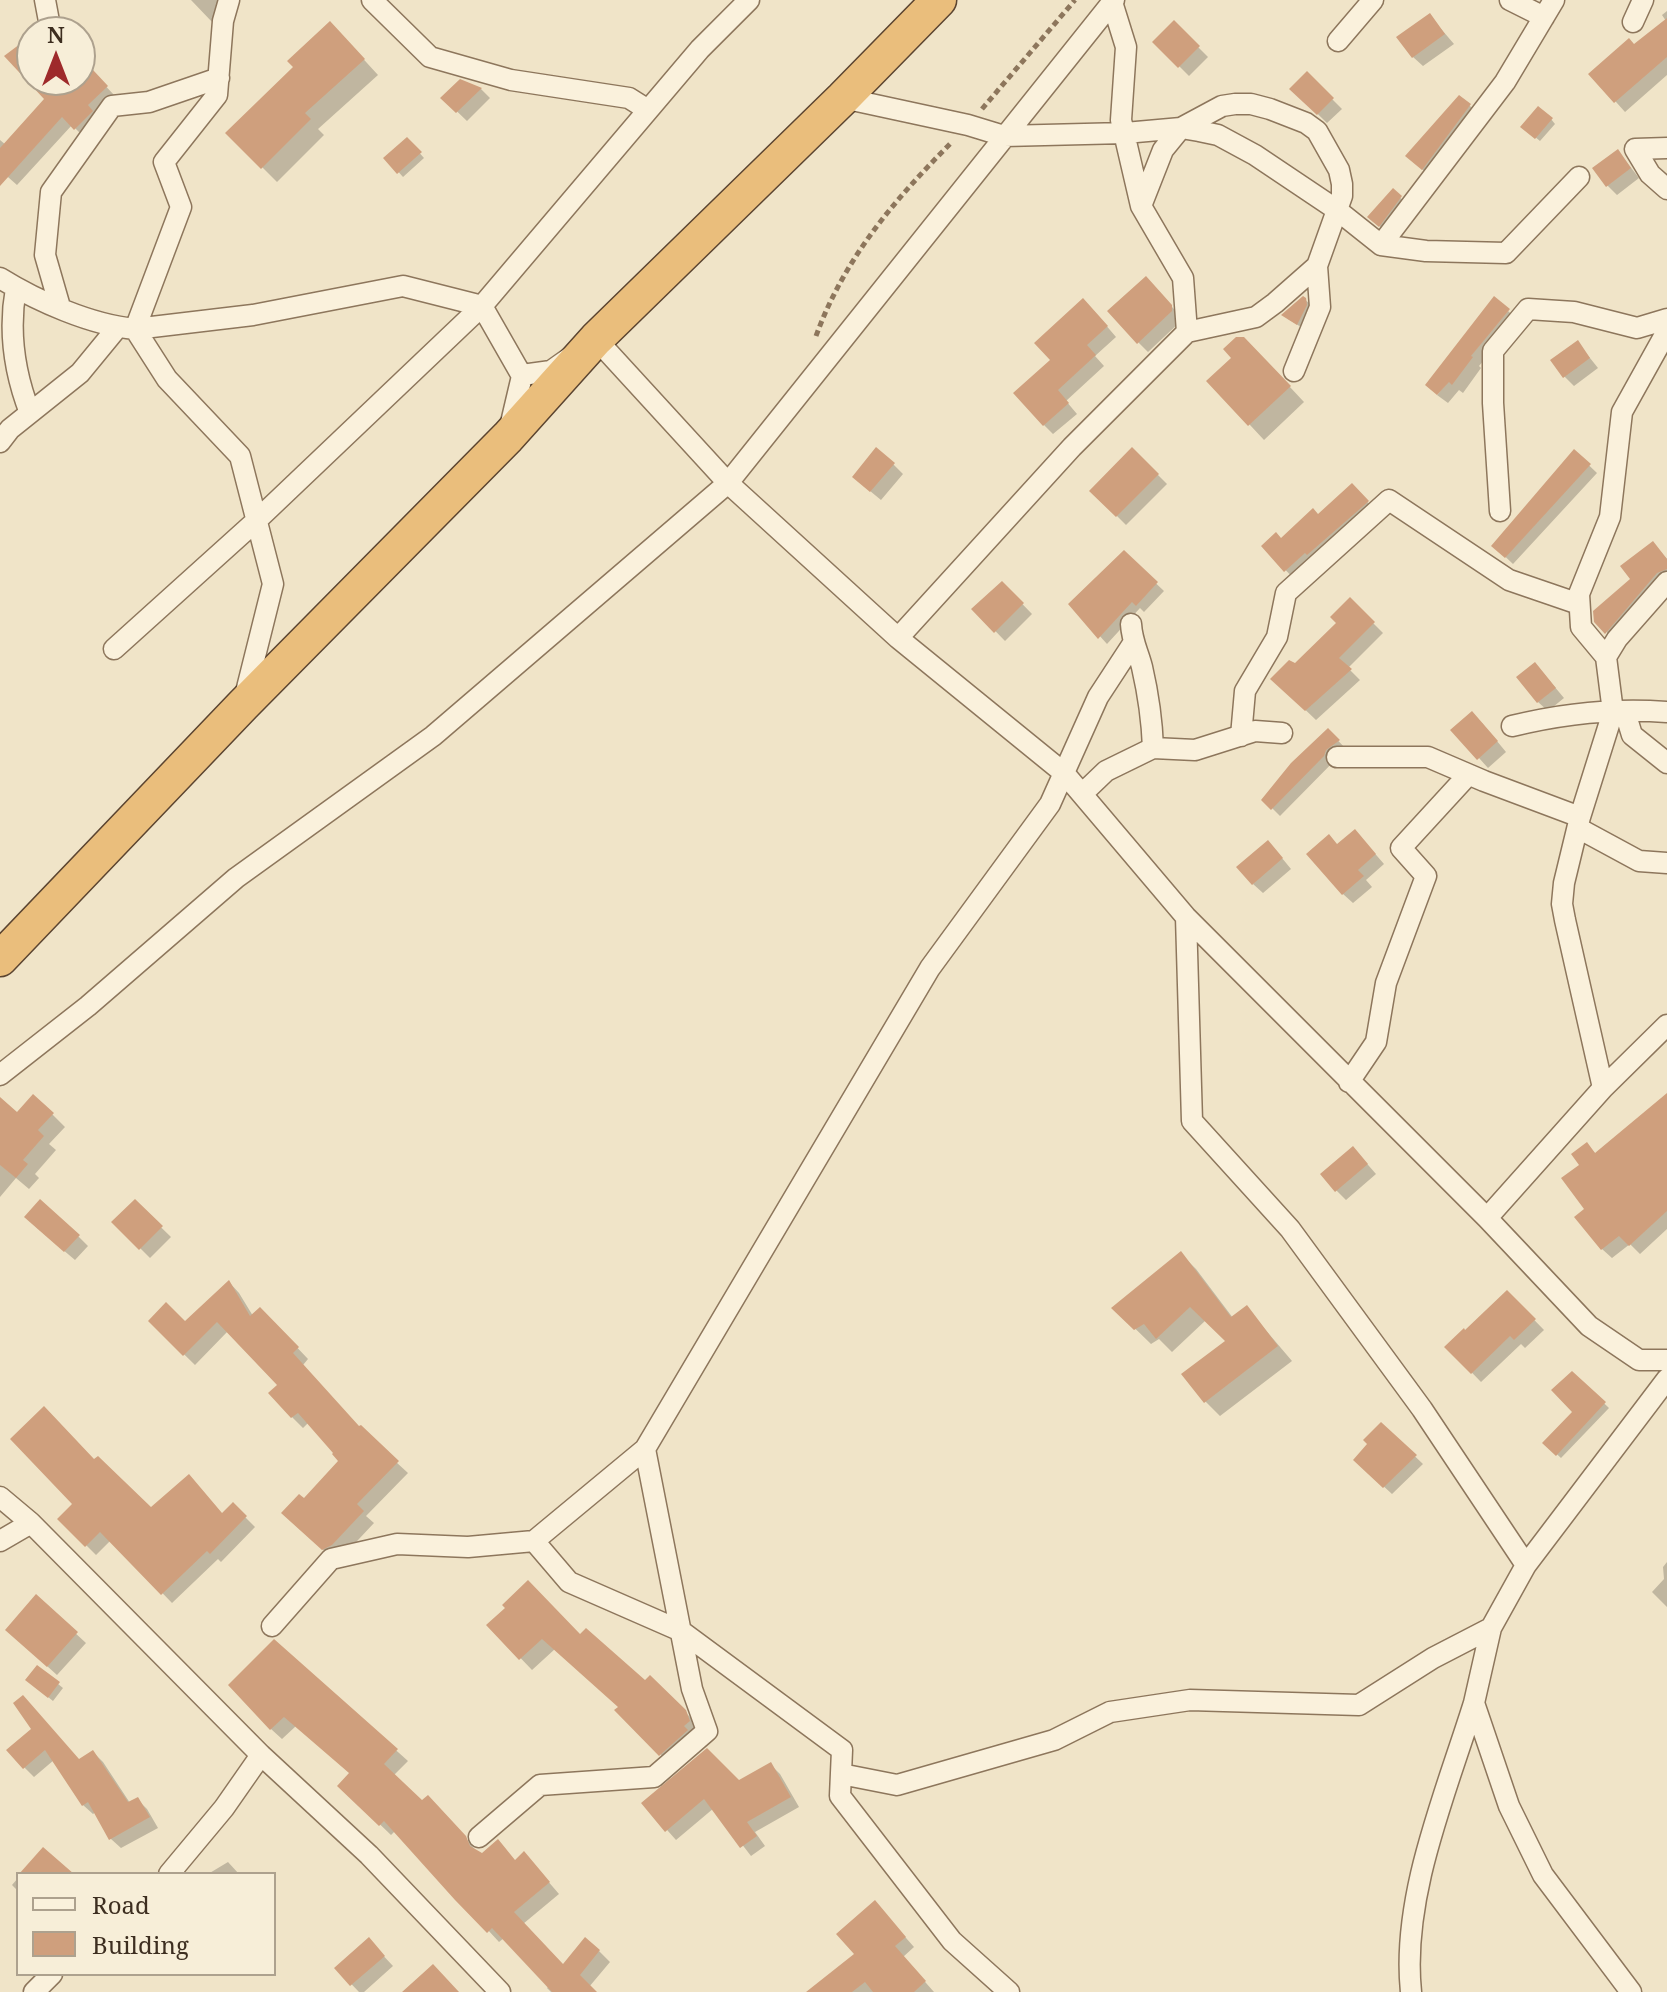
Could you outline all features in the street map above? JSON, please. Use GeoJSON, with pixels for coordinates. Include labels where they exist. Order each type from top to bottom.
{"type":"FeatureCollection","features":[{"type":"Feature","properties":{"kind":"highway"},"geometry":{"type":"LineString","coordinates":[[0,959],[243,705],[508,437],[596,339],[939,0]]}},
{"type":"Feature","properties":{"kind":"street"},"geometry":{"type":"LineString","coordinates":[[0,442],[126,329],[181,207],[164,162],[217,95],[223,21],[229,0]]}},
{"type":"Feature","properties":{"kind":"street"},"geometry":{"type":"LineString","coordinates":[[372,0],[430,57],[511,80],[629,98],[648,110]]}},
{"type":"Feature","properties":{"kind":"street"},"geometry":{"type":"LineString","coordinates":[[114,649],[256,521],[482,306],[700,49],[749,0]]}},
{"type":"Feature","properties":{"kind":"street"},"geometry":{"type":"LineString","coordinates":[[1338,41],[1373,0]]}},
{"type":"Feature","properties":{"kind":"street"},"geometry":{"type":"LineString","coordinates":[[1381,245],[1505,82],[1549,8],[1510,0]]}},
{"type":"Feature","properties":{"kind":"street"},"geometry":{"type":"LineString","coordinates":[[1633,22],[1643,0]]}},
{"type":"Feature","properties":{"kind":"street"},"geometry":{"type":"LineString","coordinates":[[1113,1],[1126,47],[1121,120],[1141,206],[1183,278],[1187,332]]}},
{"type":"Feature","properties":{"kind":"street"},"geometry":{"type":"LineString","coordinates":[[0,1074],[88,1006],[236,878],[433,736],[728,483],[1113,1]]}},
{"type":"Feature","properties":{"kind":"street"},"geometry":{"type":"LineString","coordinates":[[60,307],[45,255],[51,192],[112,106],[149,102],[219,78]]}},
{"type":"Feature","properties":{"kind":"street"},"geometry":{"type":"LineString","coordinates":[[843,98],[968,125],[1004,136],[1125,133],[1181,128],[1218,135],[1255,155],[1337,210],[1381,245],[1426,251],[1506,253],[1579,177]]}},
{"type":"Feature","properties":{"kind":"street"},"geometry":{"type":"LineString","coordinates":[[1141,206],[1163,150],[1181,128],[1222,106],[1251,104],[1306,123],[1317,131],[1341,177],[1342,190],[1317,266],[1320,307],[1294,371]]}},
{"type":"Feature","properties":{"kind":"street"},"geometry":{"type":"LineString","coordinates":[[1667,148],[1635,149],[1650,174],[1667,189]]}},
{"type":"Feature","properties":{"kind":"street"},"geometry":{"type":"LineString","coordinates":[[898,638],[1072,447],[1187,332],[1256,317],[1317,266]]}},
{"type":"Feature","properties":{"kind":"street"},"geometry":{"type":"LineString","coordinates":[[8,283],[31,297],[126,329],[253,315],[403,286],[482,306],[522,375],[508,437]]}},
{"type":"Feature","properties":{"kind":"street"},"geometry":{"type":"LineString","coordinates":[[8,283],[13,347],[20,388],[30,413]]}},
{"type":"Feature","properties":{"kind":"street"},"geometry":{"type":"LineString","coordinates":[[1500,511],[1493,351],[1528,309],[1574,312],[1637,328],[1667,319]]}},
{"type":"Feature","properties":{"kind":"street"},"geometry":{"type":"LineString","coordinates":[[126,329],[167,379],[240,456],[273,584],[243,705]]}},
{"type":"Feature","properties":{"kind":"street"},"geometry":{"type":"LineString","coordinates":[[1667,331],[1622,412],[1610,517],[1579,594],[1581,627],[1606,657],[1619,712],[1632,735],[1667,763]]}},
{"type":"Feature","properties":{"kind":"street"},"geometry":{"type":"LineString","coordinates":[[522,375],[551,371],[596,339],[728,483],[898,638],[1064,773],[1186,917],[1487,1218],[1589,1326],[1639,1360],[1667,1360]]}},
{"type":"Feature","properties":{"kind":"street"},"geometry":{"type":"LineString","coordinates":[[1241,736],[1245,691],[1277,637],[1286,593],[1389,500],[1509,580],[1579,604]]}},
{"type":"Feature","properties":{"kind":"street"},"geometry":{"type":"LineString","coordinates":[[1606,657],[1617,639],[1667,582]]}},
{"type":"Feature","properties":{"kind":"street"},"geometry":{"type":"LineString","coordinates":[[272,1626],[331,1559],[397,1544],[468,1547],[534,1541],[645,1449],[930,968],[1050,804],[1098,697],[1132,635],[1151,713],[1153,748]]}},
{"type":"Feature","properties":{"kind":"street"},"geometry":{"type":"LineString","coordinates":[[1603,1088],[1562,904],[1579,823],[1619,712]]}},
{"type":"Feature","properties":{"kind":"street"},"geometry":{"type":"LineString","coordinates":[[1512,726],[1543,719],[1619,712],[1667,712]]}},
{"type":"Feature","properties":{"kind":"street"},"geometry":{"type":"LineString","coordinates":[[1082,794],[1106,771],[1153,748],[1195,750],[1255,731],[1282,733]]}},
{"type":"Feature","properties":{"kind":"street"},"geometry":{"type":"LineString","coordinates":[[1337,757],[1428,757],[1579,823],[1639,861],[1667,863]]}},
{"type":"Feature","properties":{"kind":"street"},"geometry":{"type":"LineString","coordinates":[[1349,1082],[1376,1042],[1386,983],[1426,876],[1401,848],[1468,775]]}},
{"type":"Feature","properties":{"kind":"street"},"geometry":{"type":"LineString","coordinates":[[1186,917],[1192,1121],[1290,1229],[1422,1409],[1526,1565]]}},
{"type":"Feature","properties":{"kind":"street"},"geometry":{"type":"LineString","coordinates":[[1487,1218],[1603,1088],[1667,1025]]}},
{"type":"Feature","properties":{"kind":"street"},"geometry":{"type":"LineString","coordinates":[[1411,1992],[1410,1932],[1416,1893],[1474,1703],[1491,1628],[1526,1565],[1667,1379]]}},
{"type":"Feature","properties":{"kind":"street"},"geometry":{"type":"LineString","coordinates":[[479,1837],[540,1785],[654,1777],[707,1731],[692,1689],[645,1449]]}},
{"type":"Feature","properties":{"kind":"street"},"geometry":{"type":"LineString","coordinates":[[0,1497],[31,1523],[261,1755],[369,1855],[500,1992]]}},
{"type":"Feature","properties":{"kind":"street"},"geometry":{"type":"LineString","coordinates":[[0,1541],[31,1523]]}},
{"type":"Feature","properties":{"kind":"street"},"geometry":{"type":"LineString","coordinates":[[534,1541],[569,1582],[681,1631],[842,1750],[840,1796],[952,1941],[1009,1992]]}},
{"type":"Feature","properties":{"kind":"street"},"geometry":{"type":"LineString","coordinates":[[841,1774],[897,1785],[1054,1740],[1110,1712],[1190,1700],[1359,1705],[1433,1658],[1491,1628]]}},
{"type":"Feature","properties":{"kind":"street"},"geometry":{"type":"LineString","coordinates":[[1474,1703],[1509,1806],[1543,1875],[1631,1992]]}},
{"type":"Feature","properties":{"kind":"street"},"geometry":{"type":"LineString","coordinates":[[171,1872],[224,1808],[261,1755]]}},
{"type":"Feature","properties":{"kind":"street"},"geometry":{"type":"LineString","coordinates":[[34,1992],[50,1976]]}},
{"type":"Feature","properties":{"kind":"path"},"geometry":{"type":"LineString","coordinates":[[815,338],[856,253],[923,170],[968,125],[1075,0]]}},
{"type":"Feature","properties":{"kind":"building"},"geometry":{"type":"Polygon","coordinates":[[[1430,13],[1445,34],[1412,58],[1396,37],[1430,13]]]}},
{"type":"Feature","properties":{"kind":"building"},"geometry":{"type":"Polygon","coordinates":[[[1667,18],[1667,57],[1614,103],[1588,74],[1629,38],[1634,44],[1667,18]]]}},
{"type":"Feature","properties":{"kind":"building"},"geometry":{"type":"Polygon","coordinates":[[[1174,20],[1200,46],[1178,68],[1152,42],[1174,20]]]}},
{"type":"Feature","properties":{"kind":"building"},"geometry":{"type":"Polygon","coordinates":[[[330,21],[365,59],[305,113],[311,119],[261,169],[225,133],[293,67],[287,61],[330,21]]]}},
{"type":"Feature","properties":{"kind":"building"},"geometry":{"type":"Polygon","coordinates":[[[16,47],[16,69],[4,56],[16,47]]]}},
{"type":"Feature","properties":{"kind":"building"},"geometry":{"type":"Polygon","coordinates":[[[1307,71],[1334,98],[1317,115],[1289,89],[1307,71]]]}},
{"type":"Feature","properties":{"kind":"building"},"geometry":{"type":"Polygon","coordinates":[[[96,73],[108,86],[88,105],[93,111],[74,130],[62,117],[0,186],[0,148],[44,99],[41,96],[96,96],[96,73]]]}},
{"type":"Feature","properties":{"kind":"building"},"geometry":{"type":"Polygon","coordinates":[[[460,79],[482,88],[456,113],[440,98],[460,79]]]}},
{"type":"Feature","properties":{"kind":"building"},"geometry":{"type":"Polygon","coordinates":[[[1459,95],[1471,104],[1422,170],[1405,156],[1459,95]]]}},
{"type":"Feature","properties":{"kind":"building"},"geometry":{"type":"Polygon","coordinates":[[[1538,106],[1553,118],[1535,139],[1520,127],[1538,106]]]}},
{"type":"Feature","properties":{"kind":"building"},"geometry":{"type":"Polygon","coordinates":[[[407,137],[422,152],[397,174],[383,158],[407,137]]]}},
{"type":"Feature","properties":{"kind":"building"},"geometry":{"type":"Polygon","coordinates":[[[1618,149],[1631,168],[1606,187],[1592,168],[1618,149]]]}},
{"type":"Feature","properties":{"kind":"building"},"geometry":{"type":"Polygon","coordinates":[[[1393,188],[1402,196],[1379,227],[1367,217],[1393,188]]]}},
{"type":"Feature","properties":{"kind":"building"},"geometry":{"type":"Polygon","coordinates":[[[1146,276],[1172,305],[1172,311],[1137,344],[1107,311],[1146,276]]]}},
{"type":"Feature","properties":{"kind":"building"},"geometry":{"type":"Polygon","coordinates":[[[1303,296],[1307,305],[1297,325],[1281,315],[1303,296]]]}},
{"type":"Feature","properties":{"kind":"building"},"geometry":{"type":"Polygon","coordinates":[[[1494,296],[1510,309],[1471,356],[1452,385],[1449,382],[1437,395],[1425,385],[1494,296]]]}},
{"type":"Feature","properties":{"kind":"building"},"geometry":{"type":"Polygon","coordinates":[[[1083,298],[1108,326],[1087,345],[1096,355],[1058,390],[1069,403],[1043,426],[1013,393],[1050,360],[1034,343],[1083,298]]]}},
{"type":"Feature","properties":{"kind":"building"},"geometry":{"type":"Polygon","coordinates":[[[1236,337],[1244,337],[1291,386],[1248,426],[1206,381],[1231,358],[1223,349],[1236,337]]]}},
{"type":"Feature","properties":{"kind":"building"},"geometry":{"type":"Polygon","coordinates":[[[1578,340],[1590,358],[1563,378],[1550,360],[1578,340]]]}},
{"type":"Feature","properties":{"kind":"building"},"geometry":{"type":"Polygon","coordinates":[[[876,447],[895,463],[870,492],[852,477],[876,447]]]}},
{"type":"Feature","properties":{"kind":"building"},"geometry":{"type":"Polygon","coordinates":[[[1132,447],[1159,474],[1116,517],[1089,491],[1132,447]]]}},
{"type":"Feature","properties":{"kind":"building"},"geometry":{"type":"Polygon","coordinates":[[[1574,449],[1591,464],[1505,558],[1491,546],[1574,449]]]}},
{"type":"Feature","properties":{"kind":"building"},"geometry":{"type":"Polygon","coordinates":[[[1352,483],[1369,501],[1284,572],[1261,546],[1276,532],[1281,538],[1313,508],[1318,514],[1352,483]]]}},
{"type":"Feature","properties":{"kind":"building"},"geometry":{"type":"Polygon","coordinates":[[[1653,541],[1667,559],[1667,569],[1657,573],[1605,634],[1594,622],[1593,611],[1630,579],[1620,566],[1653,541]]]}},
{"type":"Feature","properties":{"kind":"building"},"geometry":{"type":"Polygon","coordinates":[[[1124,550],[1158,582],[1136,606],[1132,602],[1098,639],[1068,604],[1124,550]]]}},
{"type":"Feature","properties":{"kind":"building"},"geometry":{"type":"Polygon","coordinates":[[[1002,581],[1024,603],[994,633],[971,609],[1002,581]]]}},
{"type":"Feature","properties":{"kind":"building"},"geometry":{"type":"Polygon","coordinates":[[[1350,597],[1375,622],[1339,658],[1352,669],[1305,711],[1270,679],[1289,660],[1295,663],[1336,623],[1330,617],[1350,597]]]}},
{"type":"Feature","properties":{"kind":"building"},"geometry":{"type":"Polygon","coordinates":[[[1535,662],[1556,688],[1537,703],[1516,677],[1535,662]]]}},
{"type":"Feature","properties":{"kind":"building"},"geometry":{"type":"Polygon","coordinates":[[[1472,711],[1498,741],[1477,760],[1450,730],[1472,711]]]}},
{"type":"Feature","properties":{"kind":"building"},"geometry":{"type":"Polygon","coordinates":[[[1328,728],[1340,740],[1326,750],[1324,756],[1271,810],[1261,800],[1291,763],[1328,728]]]}},
{"type":"Feature","properties":{"kind":"building"},"geometry":{"type":"Polygon","coordinates":[[[1355,829],[1376,854],[1358,870],[1364,876],[1342,895],[1306,854],[1329,834],[1337,844],[1355,829]]]}},
{"type":"Feature","properties":{"kind":"building"},"geometry":{"type":"Polygon","coordinates":[[[1268,840],[1283,858],[1252,885],[1236,867],[1268,840]]]}},
{"type":"Feature","properties":{"kind":"building"},"geometry":{"type":"Polygon","coordinates":[[[1667,1093],[1667,1211],[1629,1246],[1619,1236],[1601,1250],[1574,1217],[1584,1209],[1561,1178],[1579,1165],[1571,1154],[1587,1142],[1595,1153],[1667,1093]]]}},
{"type":"Feature","properties":{"kind":"building"},"geometry":{"type":"Polygon","coordinates":[[[33,1094],[54,1113],[38,1130],[44,1136],[23,1160],[28,1164],[16,1178],[0,1165],[0,1097],[17,1112],[33,1094]]]}},
{"type":"Feature","properties":{"kind":"building"},"geometry":{"type":"Polygon","coordinates":[[[1353,1146],[1368,1164],[1335,1192],[1320,1174],[1353,1146]]]}},
{"type":"Feature","properties":{"kind":"building"},"geometry":{"type":"Polygon","coordinates":[[[40,1199],[80,1235],[64,1252],[24,1217],[40,1199]]]}},
{"type":"Feature","properties":{"kind":"building"},"geometry":{"type":"Polygon","coordinates":[[[135,1199],[163,1226],[139,1250],[111,1222],[135,1199]]]}},
{"type":"Feature","properties":{"kind":"building"},"geometry":{"type":"Polygon","coordinates":[[[1181,1251],[1231,1317],[1247,1305],[1278,1346],[1204,1403],[1181,1374],[1225,1341],[1190,1307],[1156,1339],[1144,1324],[1134,1330],[1111,1308],[1181,1251]]]}},
{"type":"Feature","properties":{"kind":"building"},"geometry":{"type":"Polygon","coordinates":[[[229,1280],[250,1316],[260,1307],[299,1347],[293,1353],[359,1426],[399,1461],[357,1504],[364,1511],[332,1545],[322,1550],[281,1513],[299,1494],[304,1498],[338,1461],[333,1453],[298,1413],[291,1418],[268,1393],[277,1385],[217,1322],[183,1356],[148,1321],[166,1302],[185,1321],[229,1280]]]}},
{"type":"Feature","properties":{"kind":"building"},"geometry":{"type":"Polygon","coordinates":[[[1507,1290],[1536,1319],[1514,1340],[1510,1336],[1471,1374],[1444,1347],[1507,1290]]]}},
{"type":"Feature","properties":{"kind":"building"},"geometry":{"type":"Polygon","coordinates":[[[1572,1371],[1606,1402],[1556,1456],[1542,1443],[1572,1412],[1551,1390],[1572,1371]]]}},
{"type":"Feature","properties":{"kind":"building"},"geometry":{"type":"Polygon","coordinates":[[[44,1406],[94,1459],[98,1456],[151,1507],[189,1474],[222,1513],[233,1502],[247,1516],[210,1554],[207,1551],[161,1595],[100,1532],[85,1547],[57,1519],[72,1504],[10,1439],[44,1406]]]}},
{"type":"Feature","properties":{"kind":"building"},"geometry":{"type":"Polygon","coordinates":[[[1381,1422],[1417,1455],[1383,1488],[1353,1460],[1367,1444],[1363,1440],[1381,1422]]]}},
{"type":"Feature","properties":{"kind":"building"},"geometry":{"type":"Polygon","coordinates":[[[528,1580],[580,1634],[586,1628],[645,1680],[650,1675],[686,1710],[690,1721],[684,1726],[688,1730],[659,1756],[614,1710],[618,1707],[542,1639],[519,1660],[486,1625],[528,1580]]]}},
{"type":"Feature","properties":{"kind":"building"},"geometry":{"type":"Polygon","coordinates":[[[36,1594],[78,1632],[47,1667],[5,1630],[36,1594]]]}},
{"type":"Feature","properties":{"kind":"building"},"geometry":{"type":"Polygon","coordinates":[[[274,1639],[398,1749],[384,1764],[422,1800],[428,1795],[466,1836],[470,1846],[482,1853],[498,1839],[515,1860],[524,1851],[550,1882],[514,1912],[563,1964],[585,1937],[600,1950],[580,1975],[597,1992],[552,1992],[492,1928],[487,1933],[384,1821],[379,1826],[337,1786],[349,1773],[284,1717],[270,1730],[228,1685],[274,1639]]]}},
{"type":"Feature","properties":{"kind":"building"},"geometry":{"type":"Polygon","coordinates":[[[37,1665],[60,1682],[48,1698],[25,1680],[37,1665]]]}},
{"type":"Feature","properties":{"kind":"building"},"geometry":{"type":"Polygon","coordinates":[[[23,1695],[79,1759],[93,1750],[128,1802],[138,1797],[150,1817],[109,1840],[88,1802],[82,1806],[45,1750],[23,1769],[6,1750],[31,1729],[13,1703],[23,1695]]]}},
{"type":"Feature","properties":{"kind":"building"},"geometry":{"type":"Polygon","coordinates":[[[707,1748],[739,1780],[771,1762],[791,1797],[747,1822],[757,1836],[740,1848],[704,1799],[665,1832],[641,1803],[707,1748]]]}},
{"type":"Feature","properties":{"kind":"building"},"geometry":{"type":"Polygon","coordinates":[[[43,1847],[72,1872],[21,1872],[43,1847]]]}},
{"type":"Feature","properties":{"kind":"building"},"geometry":{"type":"Polygon","coordinates":[[[875,1900],[906,1937],[895,1946],[926,1981],[914,1992],[873,1992],[865,1982],[852,1992],[806,1992],[854,1954],[836,1934],[875,1900]]]}},
{"type":"Feature","properties":{"kind":"building"},"geometry":{"type":"Polygon","coordinates":[[[369,1937],[385,1956],[350,1986],[334,1968],[369,1937]]]}},
{"type":"Feature","properties":{"kind":"building"},"geometry":{"type":"Polygon","coordinates":[[[433,1964],[459,1992],[402,1992],[422,1974],[433,1964]]]}}]}
